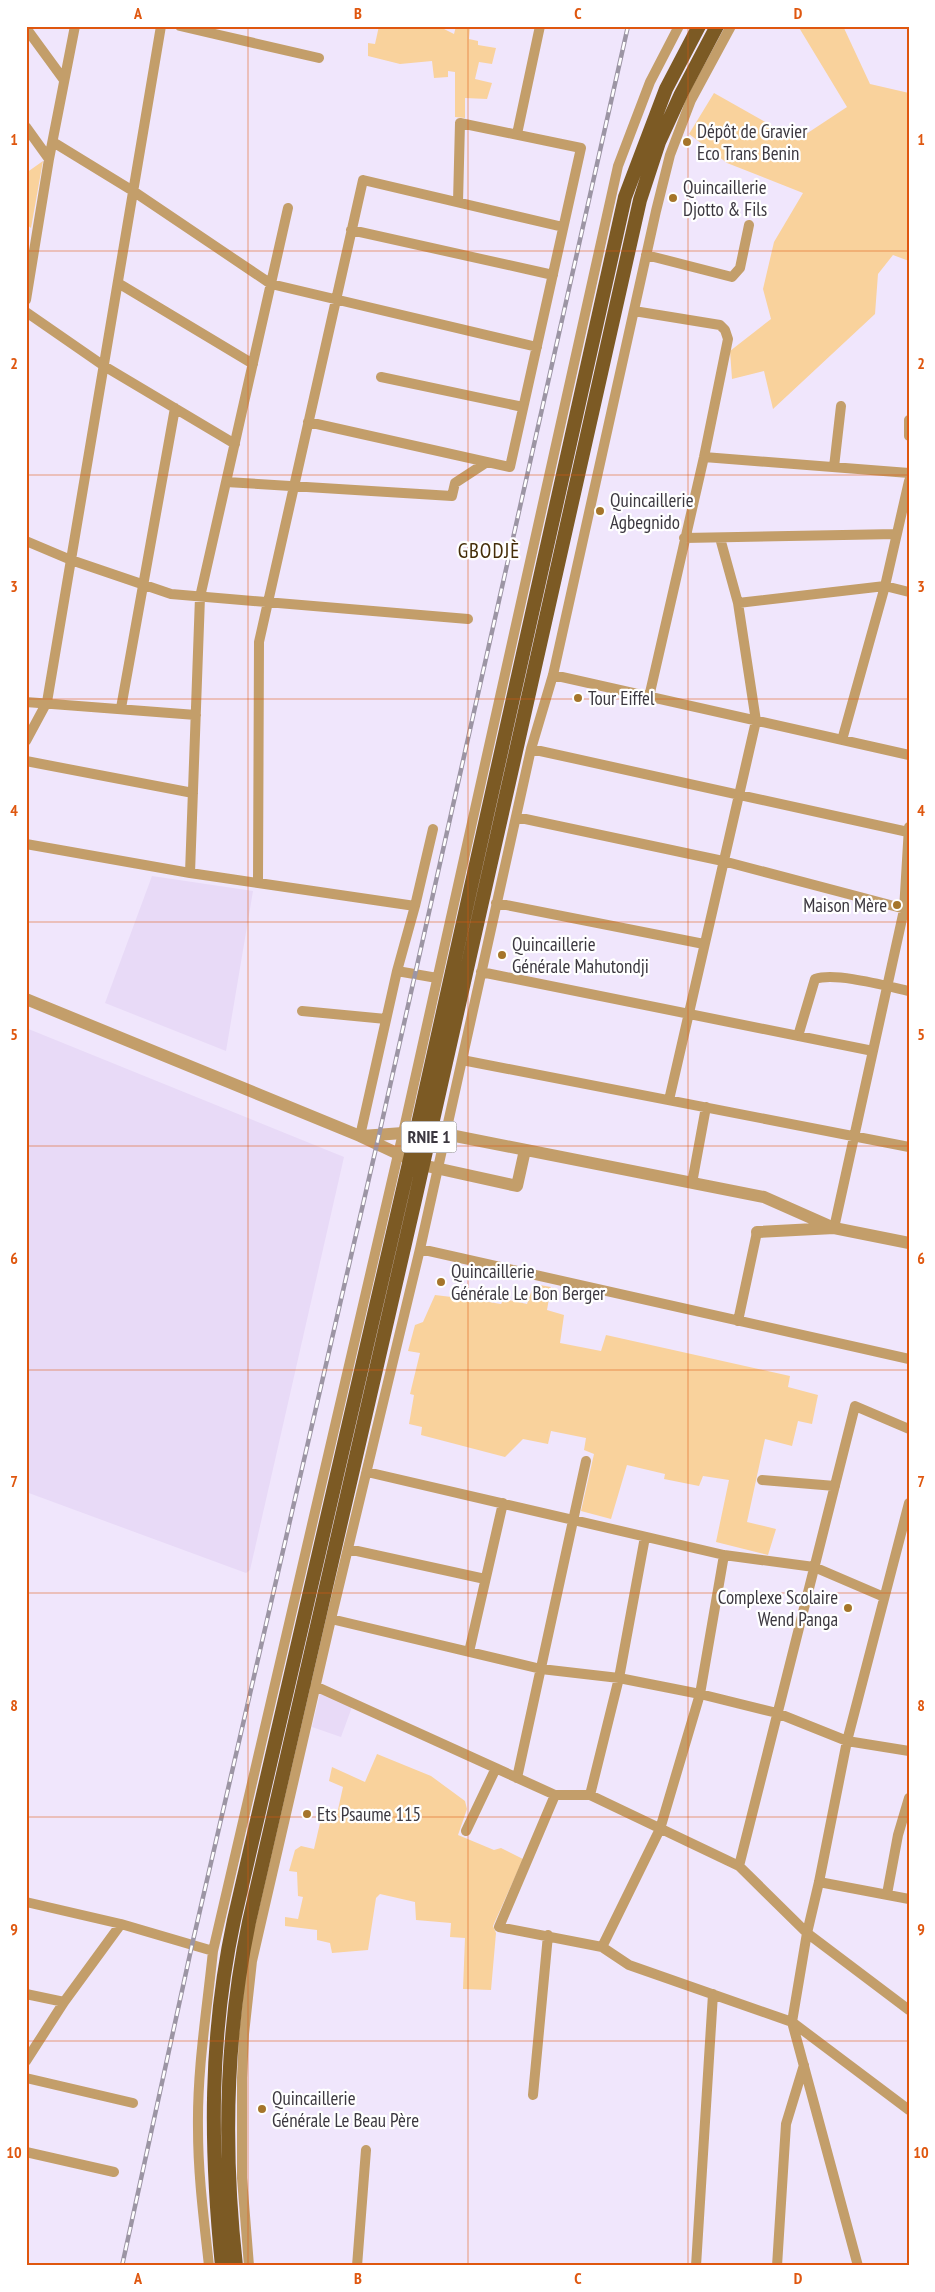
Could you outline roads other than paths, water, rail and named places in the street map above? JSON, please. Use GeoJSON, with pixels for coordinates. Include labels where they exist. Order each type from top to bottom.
{"type":"FeatureCollection","features":[{"type":"Feature","properties":{"kind":"highway","name":"RNIE 1"},"geometry":{"type":"LineString","coordinates":[[222,2266],[214,2176],[212,2108],[216,2038],[226,1958],[403,1156],[625,197],[666,88],[699,26]]}},
{"type":"Feature","properties":{"kind":"highway","name":"RNIE 1"},"geometry":{"type":"LineString","coordinates":[[236,2266],[229,2201],[228,2144],[231,2050],[241,1960],[640,200],[659,142],[681,94],[717,26]]}},
{"type":"Feature","properties":{"kind":"street"},"geometry":{"type":"LineString","coordinates":[[26,300],[49,158],[75,26]]}},
{"type":"Feature","properties":{"kind":"street"},"geometry":{"type":"LineString","coordinates":[[26,741],[47,702],[161,26]]}},
{"type":"Feature","properties":{"kind":"street"},"geometry":{"type":"LineString","coordinates":[[180,26],[319,58]]}},
{"type":"Feature","properties":{"kind":"street"},"geometry":{"type":"LineString","coordinates":[[517,134],[540,26]]}},
{"type":"Feature","properties":{"kind":"street"},"geometry":{"type":"LineString","coordinates":[[409,1133],[437,978],[618,166],[650,82],[679,26]]}},
{"type":"Feature","properties":{"kind":"street"},"geometry":{"type":"LineString","coordinates":[[249,2266],[242,2178],[242,2078],[244,2034],[252,1961],[315,1686],[420,1249],[531,750],[553,675],[670,155],[691,100],[731,26]]}},
{"type":"Feature","properties":{"kind":"street"},"geometry":{"type":"LineString","coordinates":[[26,28],[64,80]]}},
{"type":"Feature","properties":{"kind":"street"},"geometry":{"type":"LineString","coordinates":[[308,422],[510,467],[581,148],[460,122],[458,202]]}},
{"type":"Feature","properties":{"kind":"street"},"geometry":{"type":"LineString","coordinates":[[26,127],[49,158]]}},
{"type":"Feature","properties":{"kind":"street"},"geometry":{"type":"LineString","coordinates":[[53,142],[133,191],[271,284],[537,347]]}},
{"type":"Feature","properties":{"kind":"street"},"geometry":{"type":"LineString","coordinates":[[258,882],[259,642],[363,180],[563,227]]}},
{"type":"Feature","properties":{"kind":"street"},"geometry":{"type":"LineString","coordinates":[[190,873],[200,597],[288,208]]}},
{"type":"Feature","properties":{"kind":"street"},"geometry":{"type":"LineString","coordinates":[[646,255],[732,278],[740,268],[749,225]]}},
{"type":"Feature","properties":{"kind":"street"},"geometry":{"type":"LineString","coordinates":[[351,230],[553,275]]}},
{"type":"Feature","properties":{"kind":"street"},"geometry":{"type":"LineString","coordinates":[[118,283],[253,364]]}},
{"type":"Feature","properties":{"kind":"street"},"geometry":{"type":"LineString","coordinates":[[634,311],[720,325],[725,330],[728,339],[704,457],[649,697]]}},
{"type":"Feature","properties":{"kind":"street"},"geometry":{"type":"LineString","coordinates":[[26,312],[104,366],[234,444]]}},
{"type":"Feature","properties":{"kind":"street"},"geometry":{"type":"LineString","coordinates":[[381,377],[523,407]]}},
{"type":"Feature","properties":{"kind":"street"},"geometry":{"type":"LineString","coordinates":[[834,467],[840,406]]}},
{"type":"Feature","properties":{"kind":"street"},"geometry":{"type":"LineString","coordinates":[[122,708],[175,408]]}},
{"type":"Feature","properties":{"kind":"street"},"geometry":{"type":"LineString","coordinates":[[909,421],[909,436]]}},
{"type":"Feature","properties":{"kind":"street"},"geometry":{"type":"LineString","coordinates":[[704,457],[909,473]]}},
{"type":"Feature","properties":{"kind":"street"},"geometry":{"type":"LineString","coordinates":[[226,482],[452,496],[455,483],[487,462]]}},
{"type":"Feature","properties":{"kind":"street"},"geometry":{"type":"LineString","coordinates":[[842,740],[885,586],[909,481]]}},
{"type":"Feature","properties":{"kind":"street"},"geometry":{"type":"LineString","coordinates":[[684,538],[897,534]]}},
{"type":"Feature","properties":{"kind":"street"},"geometry":{"type":"LineString","coordinates":[[669,1100],[756,721],[738,603],[720,538]]}},
{"type":"Feature","properties":{"kind":"street"},"geometry":{"type":"LineString","coordinates":[[26,541],[71,560],[171,594],[468,619]]}},
{"type":"Feature","properties":{"kind":"street"},"geometry":{"type":"LineString","coordinates":[[738,603],[885,586],[909,592]]}},
{"type":"Feature","properties":{"kind":"street"},"geometry":{"type":"LineString","coordinates":[[553,675],[909,755]]}},
{"type":"Feature","properties":{"kind":"street"},"geometry":{"type":"LineString","coordinates":[[26,702],[47,702],[196,715]]}},
{"type":"Feature","properties":{"kind":"street"},"geometry":{"type":"LineString","coordinates":[[531,750],[908,829],[907,910],[887,986],[834,1228]]}},
{"type":"Feature","properties":{"kind":"street"},"geometry":{"type":"LineString","coordinates":[[26,760],[193,793]]}},
{"type":"Feature","properties":{"kind":"street"},"geometry":{"type":"LineString","coordinates":[[516,816],[724,861],[907,910]]}},
{"type":"Feature","properties":{"kind":"street"},"geometry":{"type":"LineString","coordinates":[[360,1136],[397,971],[433,829]]}},
{"type":"Feature","properties":{"kind":"street"},"geometry":{"type":"LineString","coordinates":[[26,844],[190,873],[415,906]]}},
{"type":"Feature","properties":{"kind":"street"},"geometry":{"type":"LineString","coordinates":[[496,904],[704,944]]}},
{"type":"Feature","properties":{"kind":"street"},"geometry":{"type":"LineString","coordinates":[[397,971],[437,978]]}},
{"type":"Feature","properties":{"kind":"street"},"geometry":{"type":"LineString","coordinates":[[481,972],[873,1051]]}},
{"type":"Feature","properties":{"kind":"street"},"geometry":{"type":"LineString","coordinates":[[798,1036],[815,978],[822,976],[835,977],[909,991]]}},
{"type":"Feature","properties":{"kind":"street"},"geometry":{"type":"LineString","coordinates":[[26,999],[360,1136],[422,1166],[516,1186],[524,1150]]}},
{"type":"Feature","properties":{"kind":"street"},"geometry":{"type":"LineString","coordinates":[[302,1011],[386,1018]]}},
{"type":"Feature","properties":{"kind":"street"},"geometry":{"type":"LineString","coordinates":[[462,1060],[909,1147]]}},
{"type":"Feature","properties":{"kind":"street"},"geometry":{"type":"LineString","coordinates":[[692,1183],[706,1107]]}},
{"type":"Feature","properties":{"kind":"street"},"geometry":{"type":"LineString","coordinates":[[360,1136],[430,1131],[446,1134],[764,1197],[834,1228],[909,1243]]}},
{"type":"Feature","properties":{"kind":"street"},"geometry":{"type":"LineString","coordinates":[[209,2266],[200,2178],[198,2128],[204,2032],[213,1950],[403,1156]]}},
{"type":"Feature","properties":{"kind":"street"},"geometry":{"type":"LineString","coordinates":[[738,1321],[757,1232],[834,1228]]}},
{"type":"Feature","properties":{"kind":"street"},"geometry":{"type":"LineString","coordinates":[[420,1249],[909,1359]]}},
{"type":"Feature","properties":{"kind":"street"},"geometry":{"type":"LineString","coordinates":[[739,1866],[855,1406],[909,1429]]}},
{"type":"Feature","properties":{"kind":"street"},"geometry":{"type":"LineString","coordinates":[[517,1778],[586,1461]]}},
{"type":"Feature","properties":{"kind":"street"},"geometry":{"type":"LineString","coordinates":[[367,1472],[724,1555],[814,1567],[884,1597]]}},
{"type":"Feature","properties":{"kind":"street"},"geometry":{"type":"LineString","coordinates":[[762,1480],[834,1486]]}},
{"type":"Feature","properties":{"kind":"street"},"geometry":{"type":"LineString","coordinates":[[469,1652],[503,1503]]}},
{"type":"Feature","properties":{"kind":"street"},"geometry":{"type":"LineString","coordinates":[[858,2266],[792,2022],[807,1933],[847,1741],[884,1597],[906,1526],[909,1503]]}},
{"type":"Feature","properties":{"kind":"street"},"geometry":{"type":"LineString","coordinates":[[590,1795],[619,1678],[645,1537]]}},
{"type":"Feature","properties":{"kind":"street"},"geometry":{"type":"LineString","coordinates":[[348,1549],[486,1579]]}},
{"type":"Feature","properties":{"kind":"street"},"geometry":{"type":"LineString","coordinates":[[602,1947],[660,1829],[700,1694],[724,1555]]}},
{"type":"Feature","properties":{"kind":"street"},"geometry":{"type":"LineString","coordinates":[[331,1619],[540,1669],[619,1678],[700,1694],[777,1714],[847,1741],[909,1751]]}},
{"type":"Feature","properties":{"kind":"street"},"geometry":{"type":"LineString","coordinates":[[315,1686],[556,1795],[590,1795],[739,1866],[807,1933],[907,2005]]}},
{"type":"Feature","properties":{"kind":"street"},"geometry":{"type":"LineString","coordinates":[[466,1831],[496,1768]]}},
{"type":"Feature","properties":{"kind":"street"},"geometry":{"type":"LineString","coordinates":[[556,1795],[499,1927],[602,1947],[629,1965],[792,2022],[909,2110]]}},
{"type":"Feature","properties":{"kind":"street"},"geometry":{"type":"LineString","coordinates":[[887,1894],[898,1834],[909,1798]]}},
{"type":"Feature","properties":{"kind":"street"},"geometry":{"type":"LineString","coordinates":[[898,1834],[909,1837]]}},
{"type":"Feature","properties":{"kind":"street"},"geometry":{"type":"LineString","coordinates":[[819,1882],[887,1894],[909,1900]]}},
{"type":"Feature","properties":{"kind":"street"},"geometry":{"type":"LineString","coordinates":[[26,1902],[121,1924],[213,1950]]}},
{"type":"Feature","properties":{"kind":"street"},"geometry":{"type":"LineString","coordinates":[[26,2061],[64,2002],[121,1924]]}},
{"type":"Feature","properties":{"kind":"street"},"geometry":{"type":"LineString","coordinates":[[533,2095],[548,1935]]}},
{"type":"Feature","properties":{"kind":"street"},"geometry":{"type":"LineString","coordinates":[[26,1994],[64,2002]]}},
{"type":"Feature","properties":{"kind":"street"},"geometry":{"type":"LineString","coordinates":[[696,2266],[713,1994]]}},
{"type":"Feature","properties":{"kind":"street"},"geometry":{"type":"LineString","coordinates":[[777,2266],[786,2124],[804,2065]]}},
{"type":"Feature","properties":{"kind":"street"},"geometry":{"type":"LineString","coordinates":[[26,2078],[134,2103]]}},
{"type":"Feature","properties":{"kind":"street"},"geometry":{"type":"LineString","coordinates":[[357,2266],[366,2150]]}},
{"type":"Feature","properties":{"kind":"street"},"geometry":{"type":"LineString","coordinates":[[26,2152],[114,2172]]}},
{"type":"Feature","properties":{"kind":"railway"},"geometry":{"type":"LineString","coordinates":[[122,2266],[192,1945],[379,1135],[628,26]]}},
{"type":"Feature","properties":{"kind":"place","name":"Dépôt de Gravier Eco Trans Benin"},"geometry":{"type":"Point","coordinates":[687,142]}},
{"type":"Feature","properties":{"kind":"place","name":"Quincaillerie Djotto & Fils"},"geometry":{"type":"Point","coordinates":[673,198]}},
{"type":"Feature","properties":{"kind":"place","name":"Quincaillerie Agbegnido"},"geometry":{"type":"Point","coordinates":[600,511]}},
{"type":"Feature","properties":{"kind":"place","name":"Tour Eiffel"},"geometry":{"type":"Point","coordinates":[578,698]}},
{"type":"Feature","properties":{"kind":"place","name":"Maison Mère"},"geometry":{"type":"Point","coordinates":[897,905]}},
{"type":"Feature","properties":{"kind":"place","name":"Quincaillerie Générale Mahutondji"},"geometry":{"type":"Point","coordinates":[502,955]}},
{"type":"Feature","properties":{"kind":"place","name":"Quincaillerie Générale Le Bon Berger"},"geometry":{"type":"Point","coordinates":[441,1282]}},
{"type":"Feature","properties":{"kind":"place","name":"Complexe Scolaire Wend Panga"},"geometry":{"type":"Point","coordinates":[848,1608]}},
{"type":"Feature","properties":{"kind":"place","name":"Ets Psaume 115"},"geometry":{"type":"Point","coordinates":[307,1814]}},
{"type":"Feature","properties":{"kind":"place","name":"Quincaillerie Générale Le Beau Père"},"geometry":{"type":"Point","coordinates":[262,2109]}},
{"type":"Feature","properties":{"kind":"district","name":"GBODJÈ"},"geometry":{"type":"Point","coordinates":[489,551]}}]}
